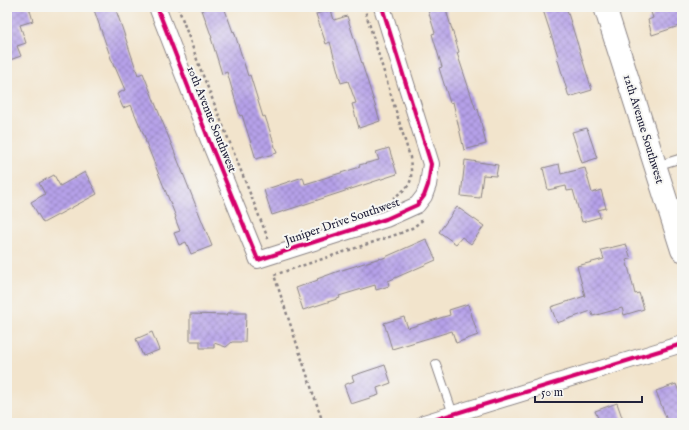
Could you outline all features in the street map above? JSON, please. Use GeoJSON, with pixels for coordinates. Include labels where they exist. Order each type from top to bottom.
{"type":"FeatureCollection","features":[{"type":"Feature","properties":{"kind":"street","name":"10th Avenue Southwest"},"geometry":{"type":"LineString","coordinates":[[157,7],[210,143],[258,260]]}},
{"type":"Feature","properties":{"kind":"street","name":"Juniper Drive Southwest"},"geometry":{"type":"LineString","coordinates":[[258,260],[386,219],[417,205],[424,196],[428,185],[431,164],[382,7]]}},
{"type":"Feature","properties":{"kind":"street","name":"12th Avenue Southwest"},"geometry":{"type":"LineString","coordinates":[[605,7],[682,250]]}},
{"type":"Feature","properties":{"kind":"street"},"geometry":{"type":"LineString","coordinates":[[424,423],[682,344]]}},
{"type":"Feature","properties":{"kind":"lane"},"geometry":{"type":"LineString","coordinates":[[656,166],[682,158]]}},
{"type":"Feature","properties":{"kind":"lane"},"geometry":{"type":"LineString","coordinates":[[436,364],[452,414]]}},
{"type":"Feature","properties":{"kind":"path"},"geometry":{"type":"LineString","coordinates":[[178,7],[200,68],[269,241],[276,239]]}},
{"type":"Feature","properties":{"kind":"path"},"geometry":{"type":"LineString","coordinates":[[364,7],[410,157],[411,180],[409,185],[392,199]]}},
{"type":"Feature","properties":{"kind":"building"},"geometry":{"type":"Polygon","coordinates":[[[17,7],[29,7],[33,21],[20,25],[26,43],[17,46],[21,56],[7,61],[7,10],[17,7]]]}},
{"type":"Feature","properties":{"kind":"building"},"geometry":{"type":"Polygon","coordinates":[[[93,7],[115,7],[138,75],[143,73],[212,246],[191,254],[186,242],[179,245],[174,233],[180,231],[175,218],[176,217],[146,140],[131,105],[123,108],[117,94],[125,90],[114,67],[93,7]]]}},
{"type":"Feature","properties":{"kind":"building"},"geometry":{"type":"Polygon","coordinates":[[[201,7],[224,7],[233,32],[234,31],[248,76],[250,75],[263,117],[265,116],[277,153],[256,159],[242,115],[240,116],[227,72],[222,74],[212,38],[201,7]]]}},
{"type":"Feature","properties":{"kind":"building"},"geometry":{"type":"Polygon","coordinates":[[[427,7],[445,7],[459,52],[457,53],[476,110],[478,109],[486,144],[464,150],[453,102],[450,103],[439,68],[442,67],[432,34],[435,33],[427,7]]]}},
{"type":"Feature","properties":{"kind":"building"},"geometry":{"type":"Polygon","coordinates":[[[542,7],[566,7],[592,90],[569,97],[557,57],[558,56],[542,7]]]}},
{"type":"Feature","properties":{"kind":"building"},"geometry":{"type":"Polygon","coordinates":[[[649,7],[673,7],[675,11],[679,10],[682,25],[652,35],[648,20],[653,18],[649,7]]]}},
{"type":"Feature","properties":{"kind":"building"},"geometry":{"type":"Polygon","coordinates":[[[331,10],[334,20],[347,16],[380,121],[359,128],[352,104],[356,103],[348,81],[341,83],[330,42],[326,44],[316,14],[331,10]]]}},
{"type":"Feature","properties":{"kind":"building"},"geometry":{"type":"Polygon","coordinates":[[[587,128],[597,158],[582,163],[572,132],[587,128]]]}},
{"type":"Feature","properties":{"kind":"building"},"geometry":{"type":"Polygon","coordinates":[[[389,148],[397,174],[272,215],[264,190],[303,177],[305,184],[360,167],[359,165],[379,160],[376,152],[389,148]]]}},
{"type":"Feature","properties":{"kind":"building"},"geometry":{"type":"Polygon","coordinates":[[[465,160],[498,165],[496,176],[483,175],[480,198],[461,196],[465,160]]]}},
{"type":"Feature","properties":{"kind":"building"},"geometry":{"type":"Polygon","coordinates":[[[559,164],[561,174],[585,168],[592,193],[601,190],[606,208],[598,210],[600,217],[582,222],[573,190],[567,191],[566,186],[548,190],[543,168],[559,164]]]}},
{"type":"Feature","properties":{"kind":"building"},"geometry":{"type":"Polygon","coordinates":[[[85,172],[97,194],[43,223],[31,202],[45,194],[39,183],[54,175],[60,186],[85,172]]]}},
{"type":"Feature","properties":{"kind":"building"},"geometry":{"type":"Polygon","coordinates":[[[457,207],[484,226],[471,244],[462,237],[456,244],[439,232],[457,207]]]}},
{"type":"Feature","properties":{"kind":"building"},"geometry":{"type":"Polygon","coordinates":[[[426,239],[436,260],[388,281],[389,286],[376,290],[375,285],[339,296],[340,298],[303,310],[296,288],[339,271],[380,258],[381,259],[426,239]]]}},
{"type":"Feature","properties":{"kind":"building"},"geometry":{"type":"Polygon","coordinates":[[[626,244],[631,259],[626,260],[635,294],[639,293],[644,309],[624,315],[622,308],[593,316],[591,311],[557,323],[551,307],[585,296],[577,266],[604,259],[601,250],[626,244]]]}},
{"type":"Feature","properties":{"kind":"building"},"geometry":{"type":"Polygon","coordinates":[[[468,304],[478,335],[456,343],[452,331],[392,349],[384,323],[404,317],[408,328],[450,315],[449,310],[468,304]]]}},
{"type":"Feature","properties":{"kind":"building"},"geometry":{"type":"Polygon","coordinates":[[[227,313],[246,313],[245,342],[232,342],[226,347],[214,343],[214,348],[200,348],[200,341],[190,341],[190,314],[227,315],[227,313]]]}},
{"type":"Feature","properties":{"kind":"building"},"geometry":{"type":"Polygon","coordinates":[[[152,332],[159,350],[143,356],[136,339],[152,332]]]}},
{"type":"Feature","properties":{"kind":"building"},"geometry":{"type":"Polygon","coordinates":[[[385,365],[391,383],[377,388],[379,395],[351,404],[344,385],[354,381],[352,376],[385,365]]]}},
{"type":"Feature","properties":{"kind":"building"},"geometry":{"type":"Polygon","coordinates":[[[676,384],[682,400],[682,423],[668,423],[656,391],[676,384]]]}},
{"type":"Feature","properties":{"kind":"building"},"geometry":{"type":"Polygon","coordinates":[[[617,403],[624,423],[600,423],[595,411],[617,403]]]}},
{"type":"Feature","properties":{"kind":"cycle path"},"geometry":{"type":"LineString","coordinates":[[157,7],[210,143],[258,260],[386,219],[417,205],[424,196],[428,185],[431,164],[382,7]]}},
{"type":"Feature","properties":{"kind":"cycle path"},"geometry":{"type":"LineString","coordinates":[[424,423],[682,344]]}}]}
